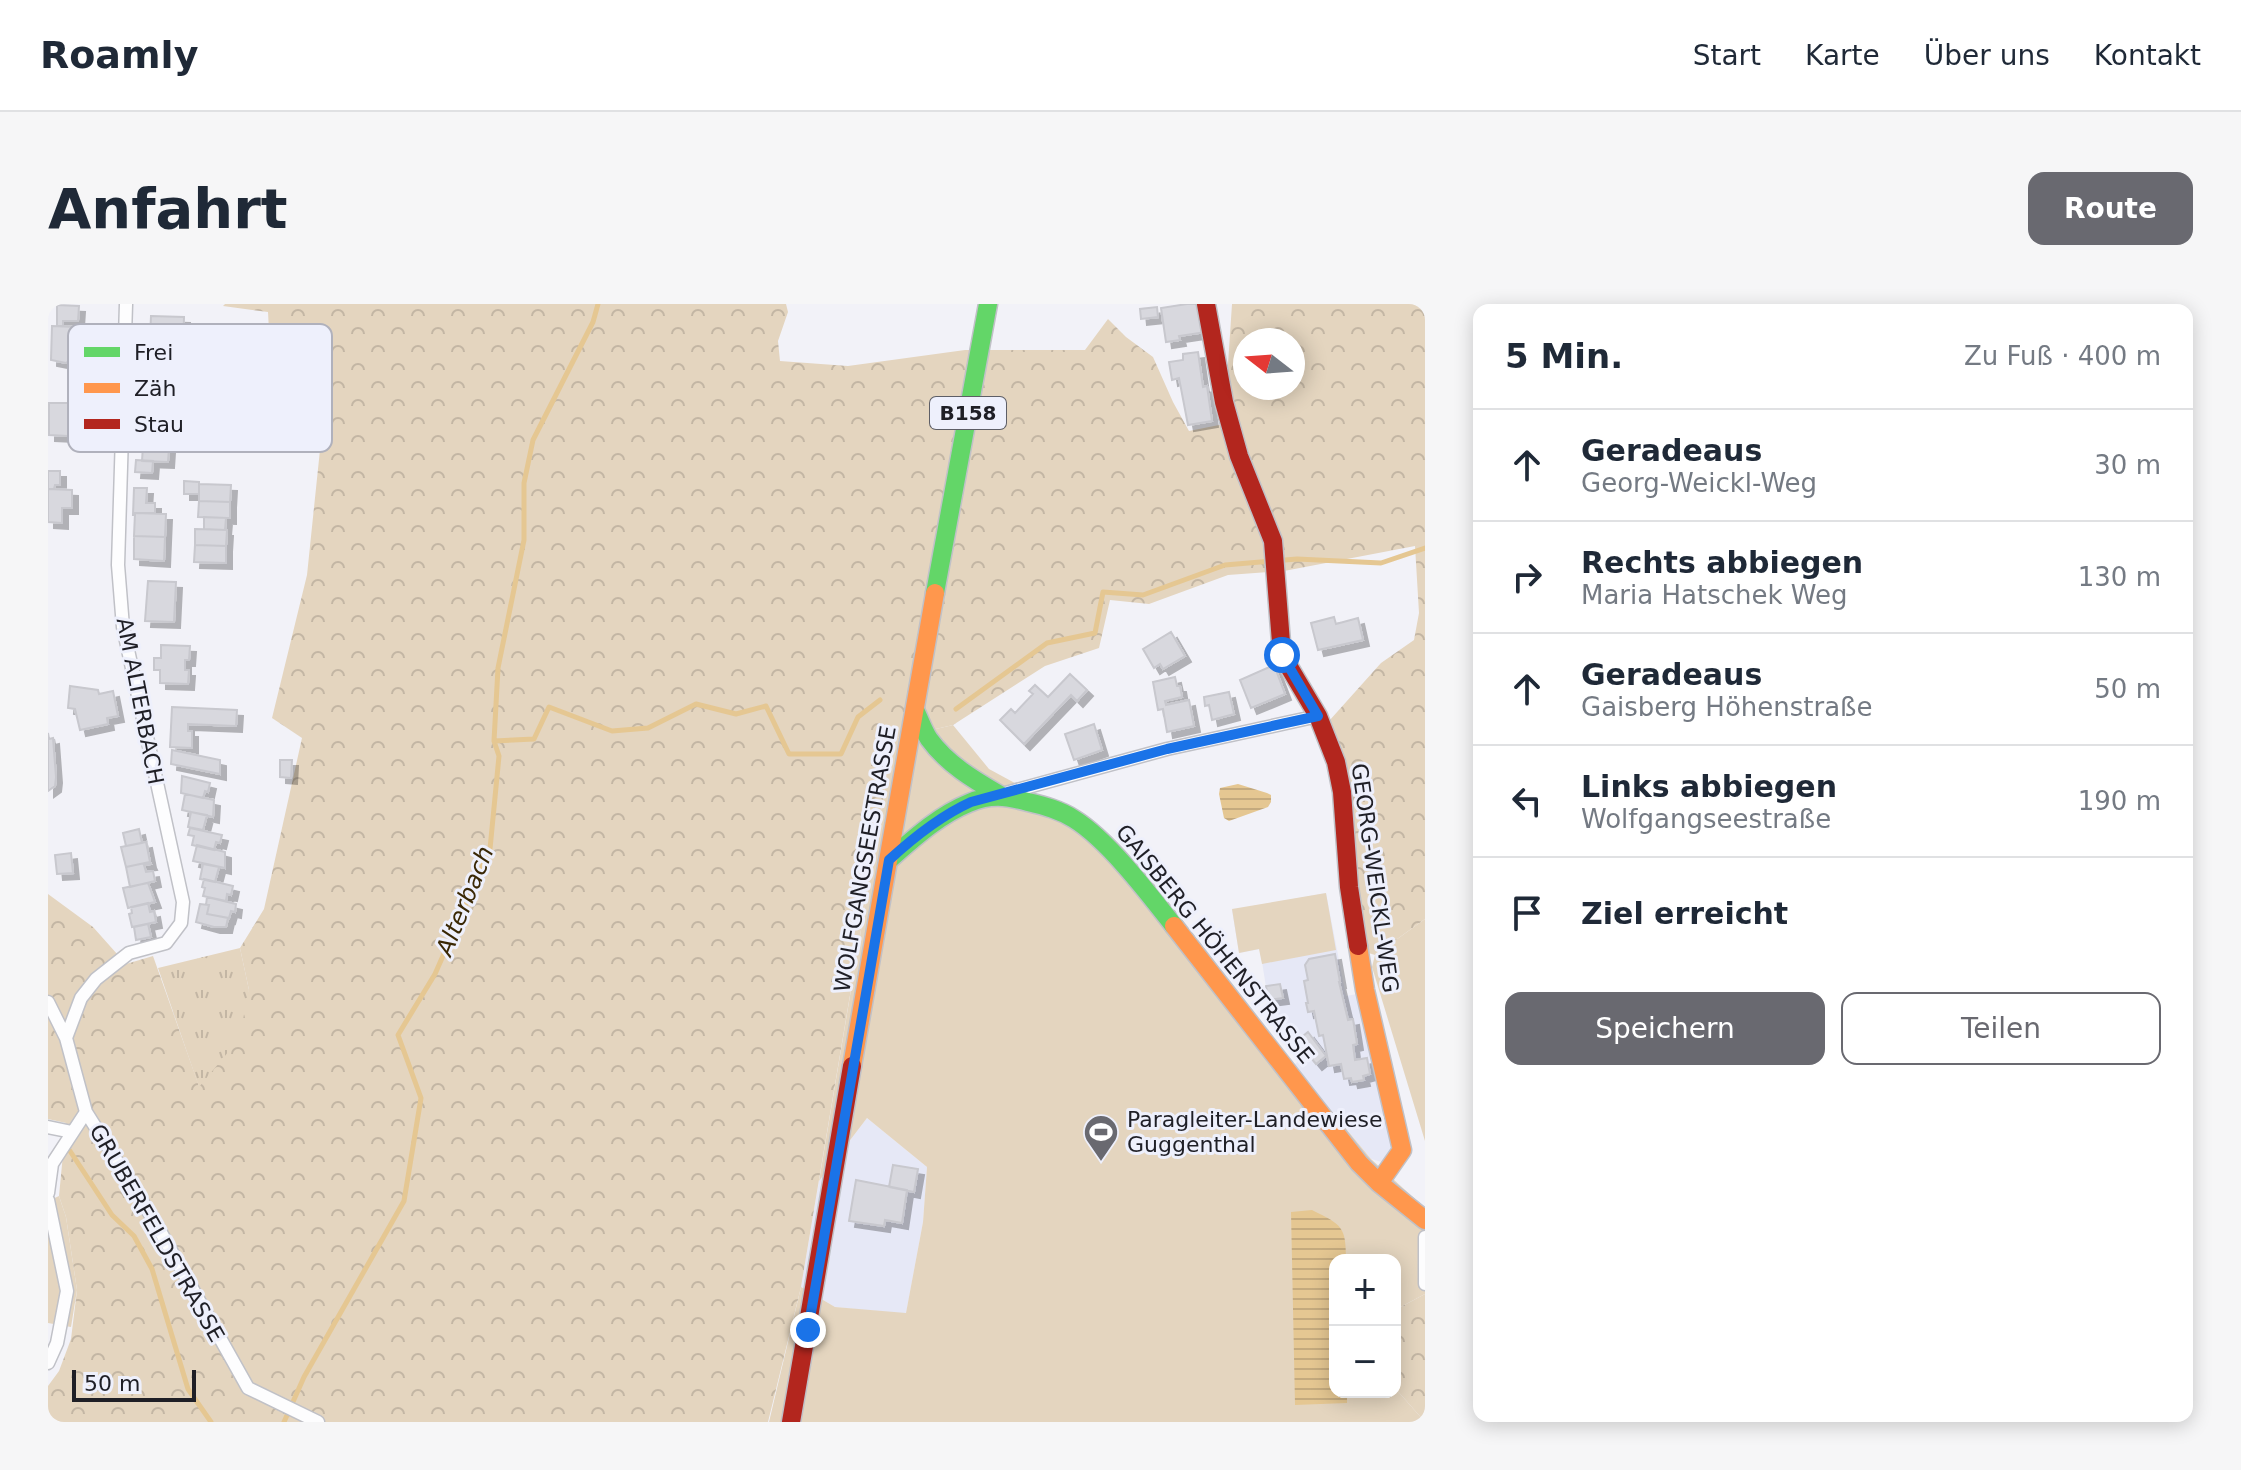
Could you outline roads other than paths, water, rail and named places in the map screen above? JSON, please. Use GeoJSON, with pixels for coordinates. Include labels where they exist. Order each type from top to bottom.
{"type":"FeatureCollection","features":[{"type":"Feature","properties":{"kind":"main road","name":"WOLFGANGSEESTRASSE"},"geometry":{"type":"LineString","coordinates":[[791,1422],[988,304]]}},
{"type":"Feature","properties":{"kind":"main road","name":"GEORG-WEICKL-WEG"},"geometry":{"type":"LineString","coordinates":[[1206,304],[1224,402],[1239,456],[1273,541],[1282,655],[1318,716],[1336,762],[1342,792],[1349,887],[1365,990],[1402,1150],[1379,1183]]}},
{"type":"Feature","properties":{"kind":"main road"},"geometry":{"type":"LineString","coordinates":[[915,710],[929,739],[953,764],[1000,795]]}},
{"type":"Feature","properties":{"kind":"main road"},"geometry":{"type":"LineString","coordinates":[[889,860],[950,812],[971,802],[1000,795]]}},
{"type":"Feature","properties":{"kind":"main road","name":"GAISBERG HÖHENSTRASSE"},"geometry":{"type":"LineString","coordinates":[[1000,795],[1054,808],[1096,835],[1154,900],[1335,1134],[1379,1183],[1425,1220]]}},
{"type":"Feature","properties":{"kind":"street","name":"AM ALTERBACH"},"geometry":{"type":"LineString","coordinates":[[125,324],[126,304]]}},
{"type":"Feature","properties":{"kind":"street","name":"AM ALTERBACH"},"geometry":{"type":"LineString","coordinates":[[66,1038],[81,998],[96,979],[129,953],[166,943],[181,923],[183,902],[123,627],[118,565],[121,452]]}},
{"type":"Feature","properties":{"kind":"street"},"geometry":{"type":"LineString","coordinates":[[1000,795],[1167,749],[1318,716]]}},
{"type":"Feature","properties":{"kind":"street","name":"GRUBERFELDSTRASSE"},"geometry":{"type":"LineString","coordinates":[[48,1002],[66,1038],[86,1112],[155,1222],[248,1388],[317,1422]]}},
{"type":"Feature","properties":{"kind":"street"},"geometry":{"type":"LineString","coordinates":[[48,1193],[52,1164],[86,1112]]}},
{"type":"Feature","properties":{"kind":"street"},"geometry":{"type":"LineString","coordinates":[[48,1127],[72,1132]]}},
{"type":"Feature","properties":{"kind":"street"},"geometry":{"type":"LineString","coordinates":[[48,1200],[67,1291],[48,1363]]}},
{"type":"Feature","properties":{"kind":"street"},"geometry":{"type":"LineString","coordinates":[[1425,1237],[1425,1284]]}},
{"type":"Feature","properties":{"kind":"waterway","name":"Alterbach"},"geometry":{"type":"LineString","coordinates":[[284,1422],[304,1377],[404,1201],[421,1098],[398,1035],[435,974],[490,849],[499,756],[494,741],[498,668],[524,540],[524,483],[533,440],[593,322],[598,304]]}},
{"type":"Feature","properties":{"kind":"waterway"},"geometry":{"type":"LineString","coordinates":[[956,709],[1047,643],[1095,633],[1103,592],[1143,595],[1225,565],[1297,559],[1381,563],[1425,548]]}},
{"type":"Feature","properties":{"kind":"waterway"},"geometry":{"type":"LineString","coordinates":[[494,741],[534,739],[549,707],[612,731],[648,728],[696,704],[736,714],[766,706],[789,754],[841,754],[858,717],[880,700]]}},
{"type":"Feature","properties":{"kind":"waterway"},"geometry":{"type":"LineString","coordinates":[[70,1151],[112,1215],[134,1236],[152,1269],[188,1389],[211,1422]]}},
{"type":"Feature","properties":{"kind":"place","name":"Paragleiter-Landewiese Guggenthal"},"geometry":{"type":"Point","coordinates":[1101,1163]}}]}
